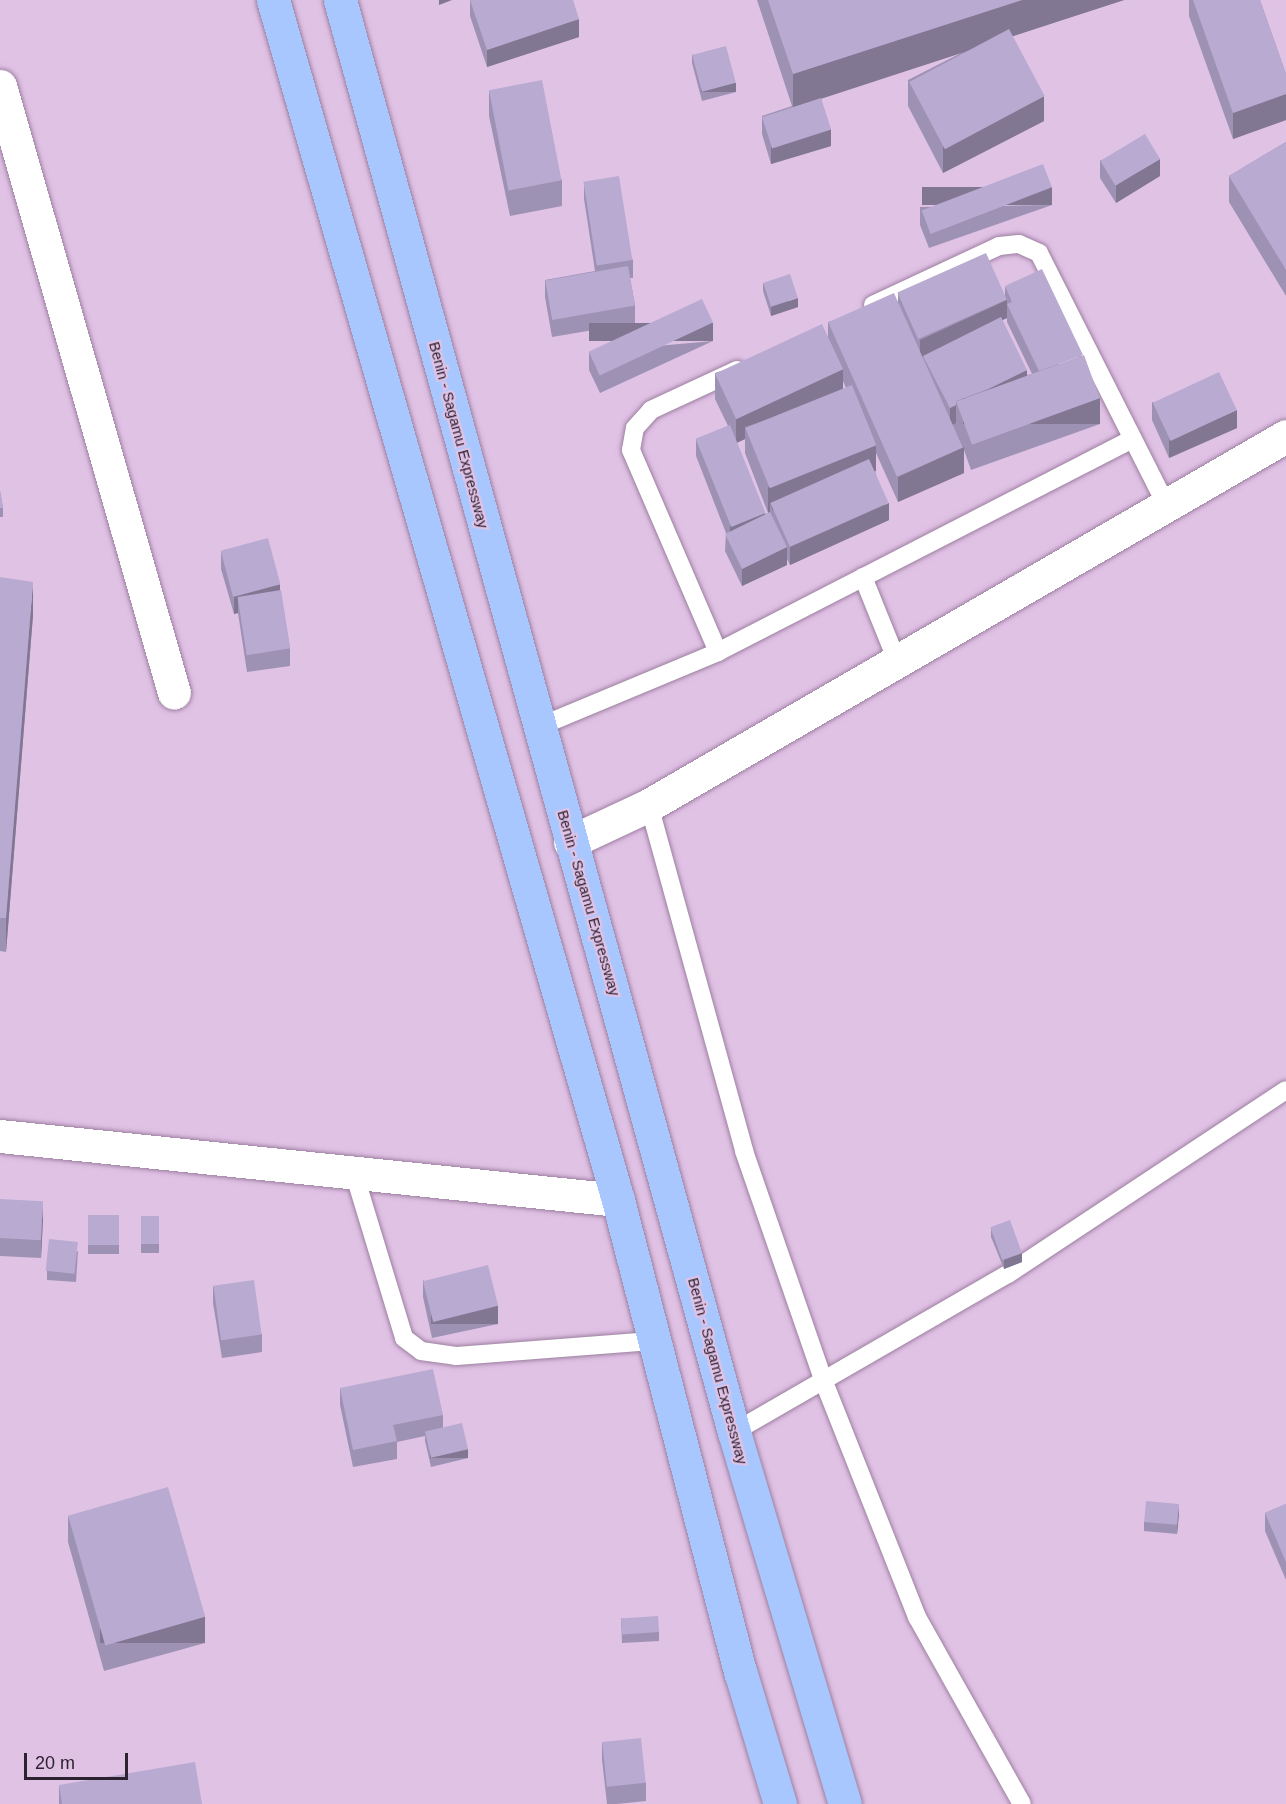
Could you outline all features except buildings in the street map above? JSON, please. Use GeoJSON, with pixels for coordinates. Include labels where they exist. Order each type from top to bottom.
{"type":"FeatureCollection","features":[{"type":"Feature","properties":{"kind":"highway"},"geometry":{"type":"LineString","coordinates":[[273,0],[618,1200],[652,1341],[780,1804]]}},
{"type":"Feature","properties":{"kind":"highway","name":"Benin - Sagamu Expressway"},"geometry":{"type":"LineString","coordinates":[[340,0],[543,725],[570,842],[734,1432],[845,1804]]}},
{"type":"Feature","properties":{"kind":"street"},"geometry":{"type":"LineString","coordinates":[[0,86],[174,693]]}},
{"type":"Feature","properties":{"kind":"street"},"geometry":{"type":"LineString","coordinates":[[570,842],[649,805],[1286,436]]}},
{"type":"Feature","properties":{"kind":"street"},"geometry":{"type":"LineString","coordinates":[[0,1136],[618,1200]]}},
{"type":"Feature","properties":{"kind":"lane"},"geometry":{"type":"LineString","coordinates":[[851,316],[999,246],[1019,244],[1039,253],[1166,504]]}},
{"type":"Feature","properties":{"kind":"lane"},"geometry":{"type":"LineString","coordinates":[[718,652],[631,450],[635,428],[651,410],[756,360]]}},
{"type":"Feature","properties":{"kind":"lane"},"geometry":{"type":"LineString","coordinates":[[543,725],[718,652],[1133,439]]}},
{"type":"Feature","properties":{"kind":"lane"},"geometry":{"type":"LineString","coordinates":[[863,578],[897,661]]}},
{"type":"Feature","properties":{"kind":"lane"},"geometry":{"type":"LineString","coordinates":[[649,805],[747,1161],[824,1382],[917,1617],[1022,1804]]}},
{"type":"Feature","properties":{"kind":"lane"},"geometry":{"type":"LineString","coordinates":[[734,1432],[1008,1274],[1286,1090]]}},
{"type":"Feature","properties":{"kind":"lane"},"geometry":{"type":"LineString","coordinates":[[354,1173],[404,1338],[421,1351],[456,1356],[652,1341]]}}]}
